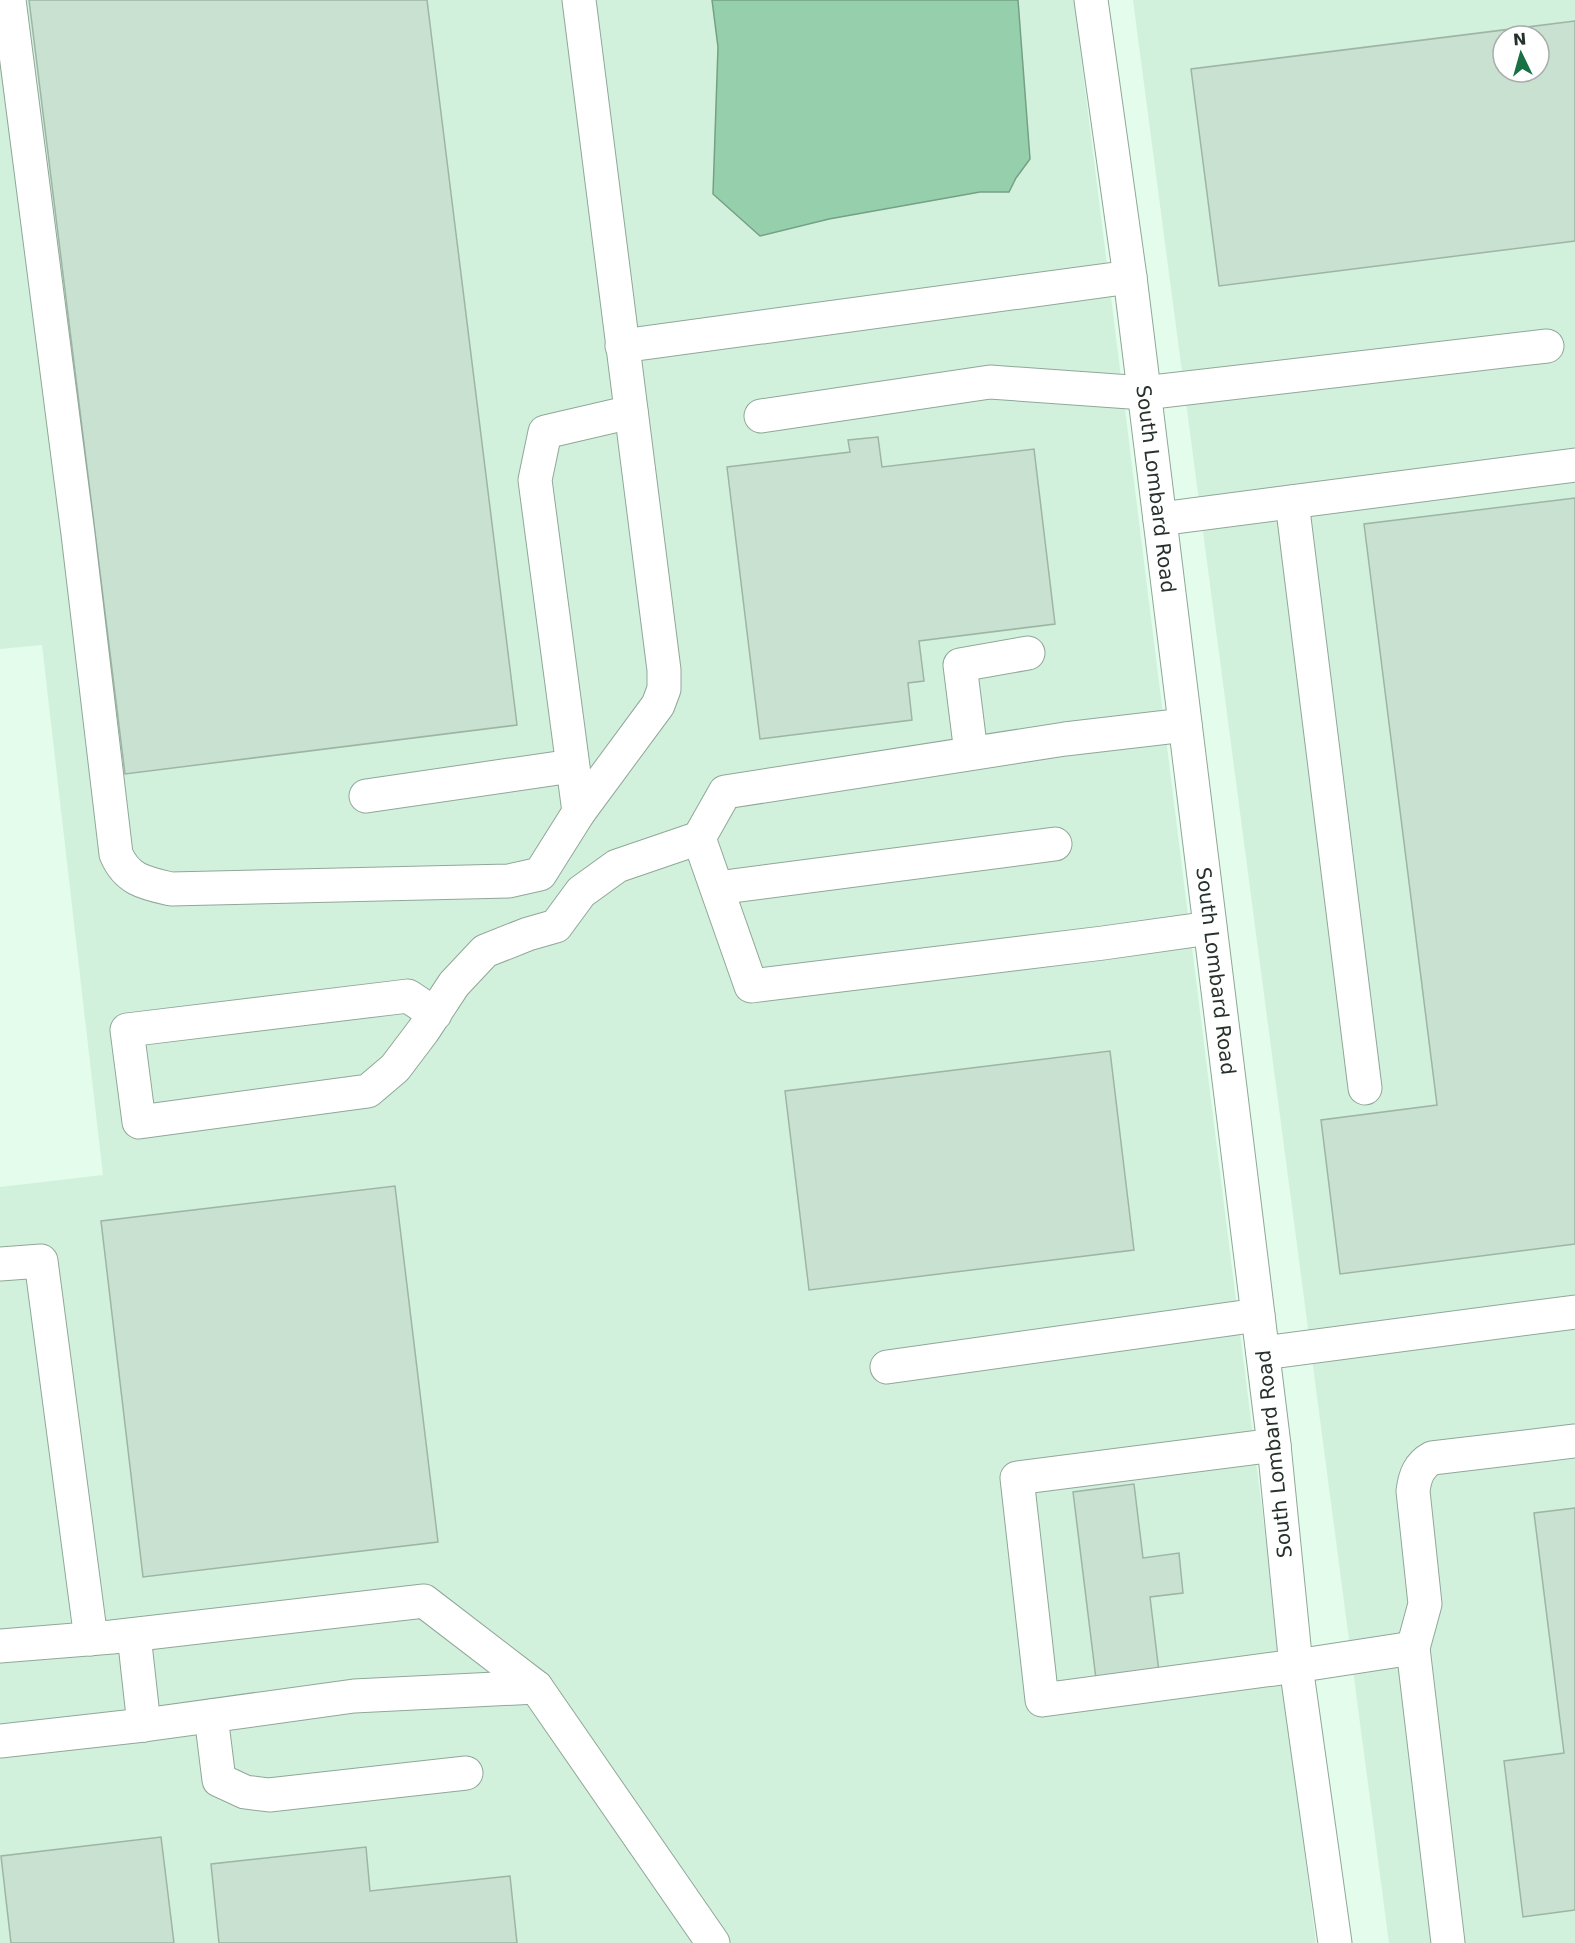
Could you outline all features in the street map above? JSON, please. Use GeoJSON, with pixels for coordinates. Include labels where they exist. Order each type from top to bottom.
{"type":"FeatureCollection","features":[{"type":"Feature","properties":{"kind":"street"},"geometry":{"type":"LineString","coordinates":[[9,0],[116,854],[121,865],[133,878],[171,889],[509,881],[540,874],[579,812],[658,705],[664,689],[664,670],[579,0]]}},
{"type":"Feature","properties":{"kind":"street","name":"South Lombard Road"},"geometry":{"type":"LineString","coordinates":[[1091,0],[1130,277],[1274,1445],[1296,1666],[1335,1943]]}},
{"type":"Feature","properties":{"kind":"street"},"geometry":{"type":"LineString","coordinates":[[622,346],[1130,277]]}},
{"type":"Feature","properties":{"kind":"street"},"geometry":{"type":"LineString","coordinates":[[761,416],[990,382],[1144,393],[1547,346]]}},
{"type":"Feature","properties":{"kind":"street"},"geometry":{"type":"LineString","coordinates":[[579,812],[535,480],[545,432],[631,412]]}},
{"type":"Feature","properties":{"kind":"street"},"geometry":{"type":"LineString","coordinates":[[1160,519],[1575,465]]}},
{"type":"Feature","properties":{"kind":"street"},"geometry":{"type":"LineString","coordinates":[[1292,502],[1365,1088]]}},
{"type":"Feature","properties":{"kind":"street"},"geometry":{"type":"LineString","coordinates":[[970,753],[960,665],[1028,653]]}},
{"type":"Feature","properties":{"kind":"street"},"geometry":{"type":"LineString","coordinates":[[435,1014],[408,996],[127,1030],[139,1122],[368,1091],[395,1068],[435,1014],[454,984],[485,951],[556,926],[580,892],[617,866],[699,838],[725,792],[1065,739],[1185,725]]}},
{"type":"Feature","properties":{"kind":"street"},"geometry":{"type":"LineString","coordinates":[[366,796],[572,766]]}},
{"type":"Feature","properties":{"kind":"street"},"geometry":{"type":"LineString","coordinates":[[699,838],[751,986],[1091,945],[1210,928]]}},
{"type":"Feature","properties":{"kind":"street"},"geometry":{"type":"LineString","coordinates":[[717,888],[1054,844]]}},
{"type":"Feature","properties":{"kind":"street"},"geometry":{"type":"LineString","coordinates":[[0,1264],[40,1261],[92,1639]]}},
{"type":"Feature","properties":{"kind":"street"},"geometry":{"type":"LineString","coordinates":[[1263,1353],[1575,1312]]}},
{"type":"Feature","properties":{"kind":"street"},"geometry":{"type":"LineString","coordinates":[[887,1367],[1258,1315]]}},
{"type":"Feature","properties":{"kind":"street"},"geometry":{"type":"LineString","coordinates":[[1448,1943],[1413,1648],[1425,1604],[1413,1491],[1416,1476],[1424,1462],[1432,1458],[1575,1441]]}},
{"type":"Feature","properties":{"kind":"street"},"geometry":{"type":"LineString","coordinates":[[1274,1445],[1017,1478],[1042,1700],[1413,1648]]}},
{"type":"Feature","properties":{"kind":"street"},"geometry":{"type":"LineString","coordinates":[[0,1646],[134,1635],[424,1601],[536,1687],[713,1943]]}},
{"type":"Feature","properties":{"kind":"street"},"geometry":{"type":"LineString","coordinates":[[134,1635],[144,1725]]}},
{"type":"Feature","properties":{"kind":"street"},"geometry":{"type":"LineString","coordinates":[[0,1741],[144,1725],[354,1696],[536,1687]]}},
{"type":"Feature","properties":{"kind":"street"},"geometry":{"type":"LineString","coordinates":[[211,1716],[219,1780],[245,1792],[269,1796],[466,1773]]}},
{"type":"Feature","properties":{"kind":"shaded area"},"geometry":{"type":"Polygon","coordinates":[[[0,0],[1074,0],[1316,1943],[0,1943],[0,1187],[103,1175],[42,645],[0,649],[0,0]]]}},
{"type":"Feature","properties":{"kind":"shaded area"},"geometry":{"type":"Polygon","coordinates":[[[712,0],[1018,0],[1030,159],[1009,192],[980,192],[829,219],[760,236],[713,194],[718,47],[712,0]]]}},
{"type":"Feature","properties":{"kind":"shaded area"},"geometry":{"type":"Polygon","coordinates":[[[1133,0],[1575,0],[1575,1943],[1389,1943],[1133,0]]]}},
{"type":"Feature","properties":{"kind":"building"},"geometry":{"type":"Polygon","coordinates":[[[29,0],[427,0],[517,725],[125,774],[29,0]]]}},
{"type":"Feature","properties":{"kind":"building"},"geometry":{"type":"Polygon","coordinates":[[[1575,21],[1575,241],[1219,286],[1191,69],[1491,32],[1491,84],[1551,84],[1551,24],[1575,21]]]}},
{"type":"Feature","properties":{"kind":"building"},"geometry":{"type":"Polygon","coordinates":[[[878,437],[882,467],[1034,449],[1055,624],[919,641],[924,681],[908,683],[912,720],[760,739],[727,467],[850,452],[848,440],[878,437]]]}},
{"type":"Feature","properties":{"kind":"building"},"geometry":{"type":"Polygon","coordinates":[[[1575,498],[1575,1244],[1340,1274],[1321,1120],[1437,1105],[1364,524],[1575,498]]]}},
{"type":"Feature","properties":{"kind":"building"},"geometry":{"type":"Polygon","coordinates":[[[1110,1051],[1134,1250],[809,1290],[785,1091],[1110,1051]]]}},
{"type":"Feature","properties":{"kind":"building"},"geometry":{"type":"Polygon","coordinates":[[[395,1186],[438,1542],[143,1577],[101,1221],[395,1186]]]}},
{"type":"Feature","properties":{"kind":"building"},"geometry":{"type":"Polygon","coordinates":[[[1134,1484],[1143,1558],[1179,1553],[1183,1593],[1150,1597],[1159,1672],[1096,1679],[1073,1492],[1134,1484]]]}},
{"type":"Feature","properties":{"kind":"building"},"geometry":{"type":"Polygon","coordinates":[[[1575,1508],[1575,1910],[1523,1917],[1504,1761],[1564,1753],[1534,1513],[1575,1508]]]}},
{"type":"Feature","properties":{"kind":"building"},"geometry":{"type":"Polygon","coordinates":[[[161,1837],[174,1943],[11,1943],[1,1856],[161,1837]]]}},
{"type":"Feature","properties":{"kind":"building"},"geometry":{"type":"Polygon","coordinates":[[[366,1847],[370,1891],[510,1876],[517,1943],[219,1943],[211,1864],[366,1847]]]}}]}
